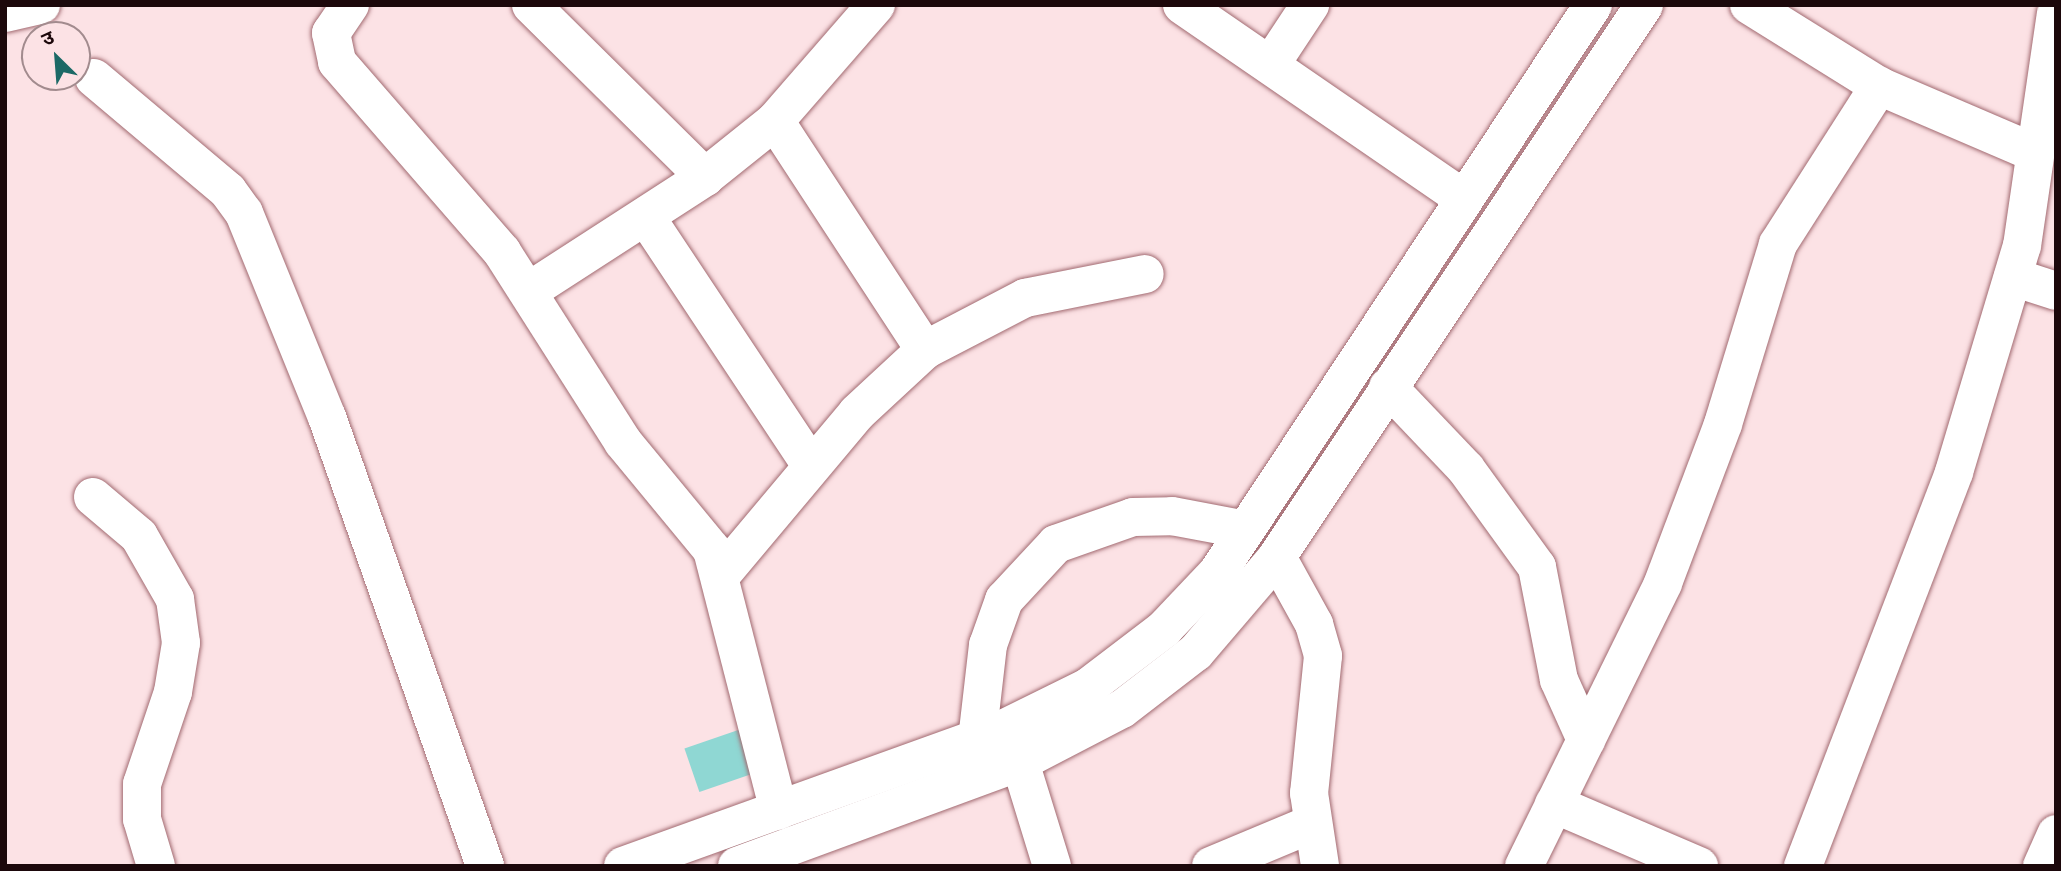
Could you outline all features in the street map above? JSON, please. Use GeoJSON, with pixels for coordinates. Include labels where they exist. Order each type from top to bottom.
{"type":"FeatureCollection","features":[{"type":"Feature","properties":{"kind":"street"},"geometry":{"type":"LineString","coordinates":[[5,13],[41,5]]}},
{"type":"Feature","properties":{"kind":"street"},"geometry":{"type":"LineString","coordinates":[[350,5],[331,33],[337,62],[529,291],[623,442],[691,521],[722,574],[779,811]]}},
{"type":"Feature","properties":{"kind":"street"},"geometry":{"type":"LineString","coordinates":[[531,5],[705,177]]}},
{"type":"Feature","properties":{"kind":"street"},"geometry":{"type":"LineString","coordinates":[[529,291],[705,177],[775,121],[876,5]]}},
{"type":"Feature","properties":{"kind":"street"},"geometry":{"type":"LineString","coordinates":[[1182,5],[1463,198]]}},
{"type":"Feature","properties":{"kind":"street"},"geometry":{"type":"LineString","coordinates":[[1271,64],[1310,5]]}},
{"type":"Feature","properties":{"kind":"street"},"geometry":{"type":"LineString","coordinates":[[623,866],[977,740],[1088,687],[1164,629],[1246,530],[1592,5]]}},
{"type":"Feature","properties":{"kind":"street"},"geometry":{"type":"LineString","coordinates":[[753,863],[1020,762],[1122,709],[1196,652],[1277,557],[1644,5]]}},
{"type":"Feature","properties":{"kind":"street"},"geometry":{"type":"LineString","coordinates":[[1749,5],[1879,86],[2031,151]]}},
{"type":"Feature","properties":{"kind":"street"},"geometry":{"type":"LineString","coordinates":[[1803,866],[1954,472],[2013,277],[2031,151],[2056,13]]}},
{"type":"Feature","properties":{"kind":"street"},"geometry":{"type":"LineString","coordinates":[[94,78],[228,191],[244,213],[327,417],[485,866]]}},
{"type":"Feature","properties":{"kind":"street"},"geometry":{"type":"LineString","coordinates":[[1524,866],[1663,583],[1723,425],[1778,244],[1879,86]]}},
{"type":"Feature","properties":{"kind":"street"},"geometry":{"type":"LineString","coordinates":[[775,121],[925,350]]}},
{"type":"Feature","properties":{"kind":"street"},"geometry":{"type":"LineString","coordinates":[[646,217],[811,465]]}},
{"type":"Feature","properties":{"kind":"street"},"geometry":{"type":"LineString","coordinates":[[722,574],[811,465],[925,350],[1025,298],[1145,274]]}},
{"type":"Feature","properties":{"kind":"street"},"geometry":{"type":"LineString","coordinates":[[2013,277],[2056,291]]}},
{"type":"Feature","properties":{"kind":"street"},"geometry":{"type":"LineString","coordinates":[[1388,387],[1466,469],[1537,567],[1559,680],[1586,740]]}},
{"type":"Feature","properties":{"kind":"street"},"geometry":{"type":"LineString","coordinates":[[93,497],[139,536],[175,599],[181,642],[173,692],[142,784],[142,819],[156,866]]}},
{"type":"Feature","properties":{"kind":"street"},"geometry":{"type":"LineString","coordinates":[[977,740],[988,645],[1004,600],[1056,544],[1133,517],[1172,516],[1246,530]]}},
{"type":"Feature","properties":{"kind":"street"},"geometry":{"type":"LineString","coordinates":[[1277,557],[1314,624],[1323,656],[1309,825],[1320,866]]}},
{"type":"Feature","properties":{"kind":"street"},"geometry":{"type":"LineString","coordinates":[[1020,762],[1052,866]]}},
{"type":"Feature","properties":{"kind":"street"},"geometry":{"type":"LineString","coordinates":[[1554,804],[1699,866]]}},
{"type":"Feature","properties":{"kind":"street"},"geometry":{"type":"LineString","coordinates":[[1211,866],[1309,825]]}},
{"type":"Feature","properties":{"kind":"street"},"geometry":{"type":"LineString","coordinates":[[2042,866],[2056,834]]}},
{"type":"Feature","properties":{"kind":"building"},"geometry":{"type":"Polygon","coordinates":[[[744,728],[759,771],[699,792],[684,749],[744,728]]]}}]}
